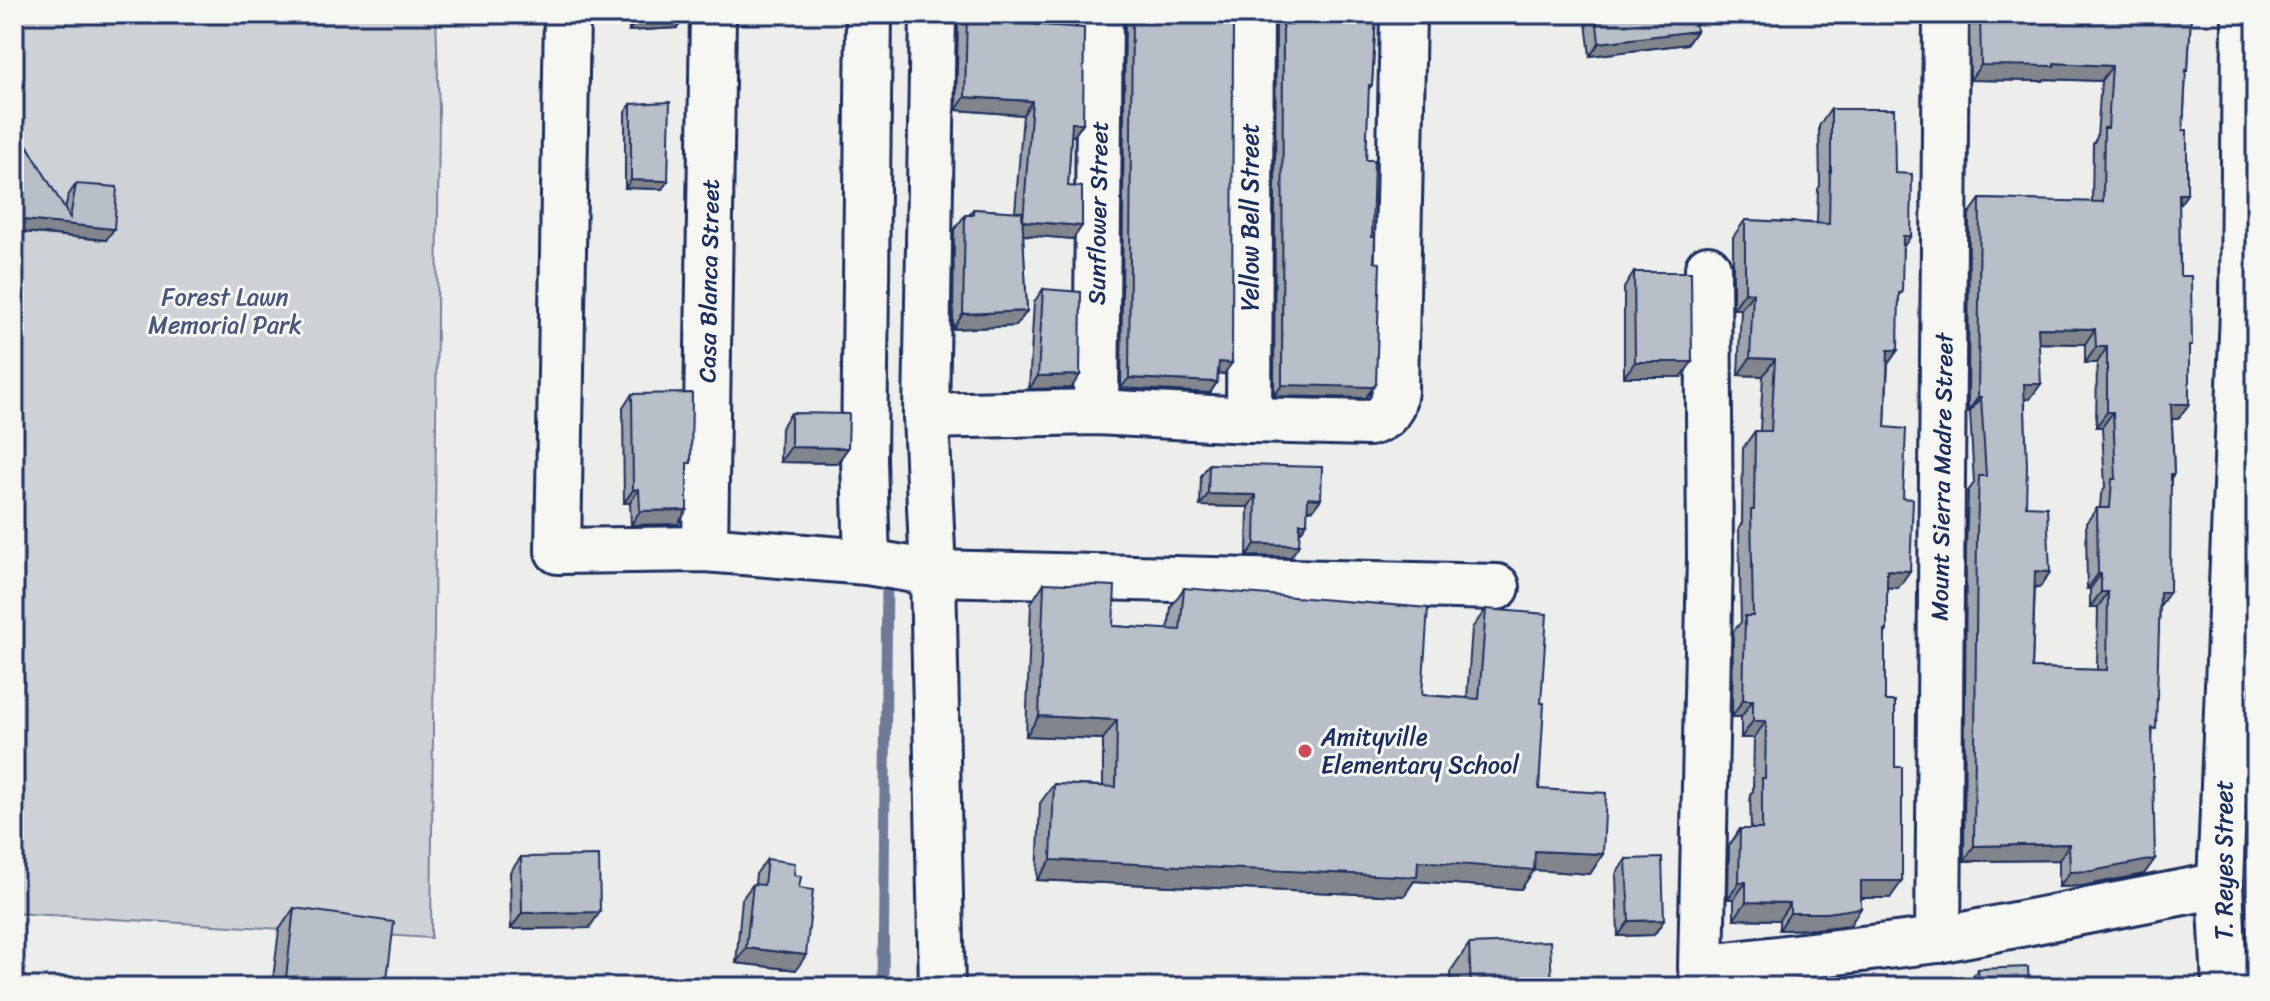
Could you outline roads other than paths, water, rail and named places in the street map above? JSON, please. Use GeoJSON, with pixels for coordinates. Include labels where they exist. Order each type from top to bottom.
{"type":"FeatureCollection","features":[{"type":"Feature","properties":{"kind":"street"},"geometry":{"type":"LineString","coordinates":[[567,14],[558,551],[705,549],[867,562],[933,573],[1497,587]]}},
{"type":"Feature","properties":{"kind":"street","name":"Casa Blanca Street"},"geometry":{"type":"LineString","coordinates":[[705,549],[713,14]]}},
{"type":"Feature","properties":{"kind":"street"},"geometry":{"type":"LineString","coordinates":[[867,562],[864,459],[869,14]]}},
{"type":"Feature","properties":{"kind":"street"},"geometry":{"type":"LineString","coordinates":[[933,14],[926,416],[933,573],[942,987]]}},
{"type":"Feature","properties":{"kind":"street","name":"Sunflower Street"},"geometry":{"type":"LineString","coordinates":[[1096,412],[1100,14]]}},
{"type":"Feature","properties":{"kind":"street","name":"Yellow Bell Street"},"geometry":{"type":"LineString","coordinates":[[1249,420],[1251,14]]}},
{"type":"Feature","properties":{"kind":"street"},"geometry":{"type":"LineString","coordinates":[[926,416],[1096,412],[1369,423],[1386,416],[1394,406],[1403,14]]}},
{"type":"Feature","properties":{"kind":"street","name":"Mount Sierra Madre Street"},"geometry":{"type":"LineString","coordinates":[[1938,940],[1946,14]]}},
{"type":"Feature","properties":{"kind":"street","name":"T. Reyes Street"},"geometry":{"type":"LineString","coordinates":[[2225,987],[2220,885],[2250,308],[2245,14]]}},
{"type":"Feature","properties":{"kind":"street"},"geometry":{"type":"LineString","coordinates":[[1708,268],[1710,557],[1701,968],[1938,940],[2220,885]]}},
{"type":"Feature","properties":{"kind":"waterway"},"geometry":{"type":"LineString","coordinates":[[883,987],[887,576]]}},
{"type":"Feature","properties":{"kind":"place","name":"Amityville Elementary School"},"geometry":{"type":"Point","coordinates":[1305,751]}},
{"type":"Feature","properties":{"kind":"park label","name":"Forest Lawn Memorial Park"},"geometry":{"type":"Point","coordinates":[225,311]}}]}
